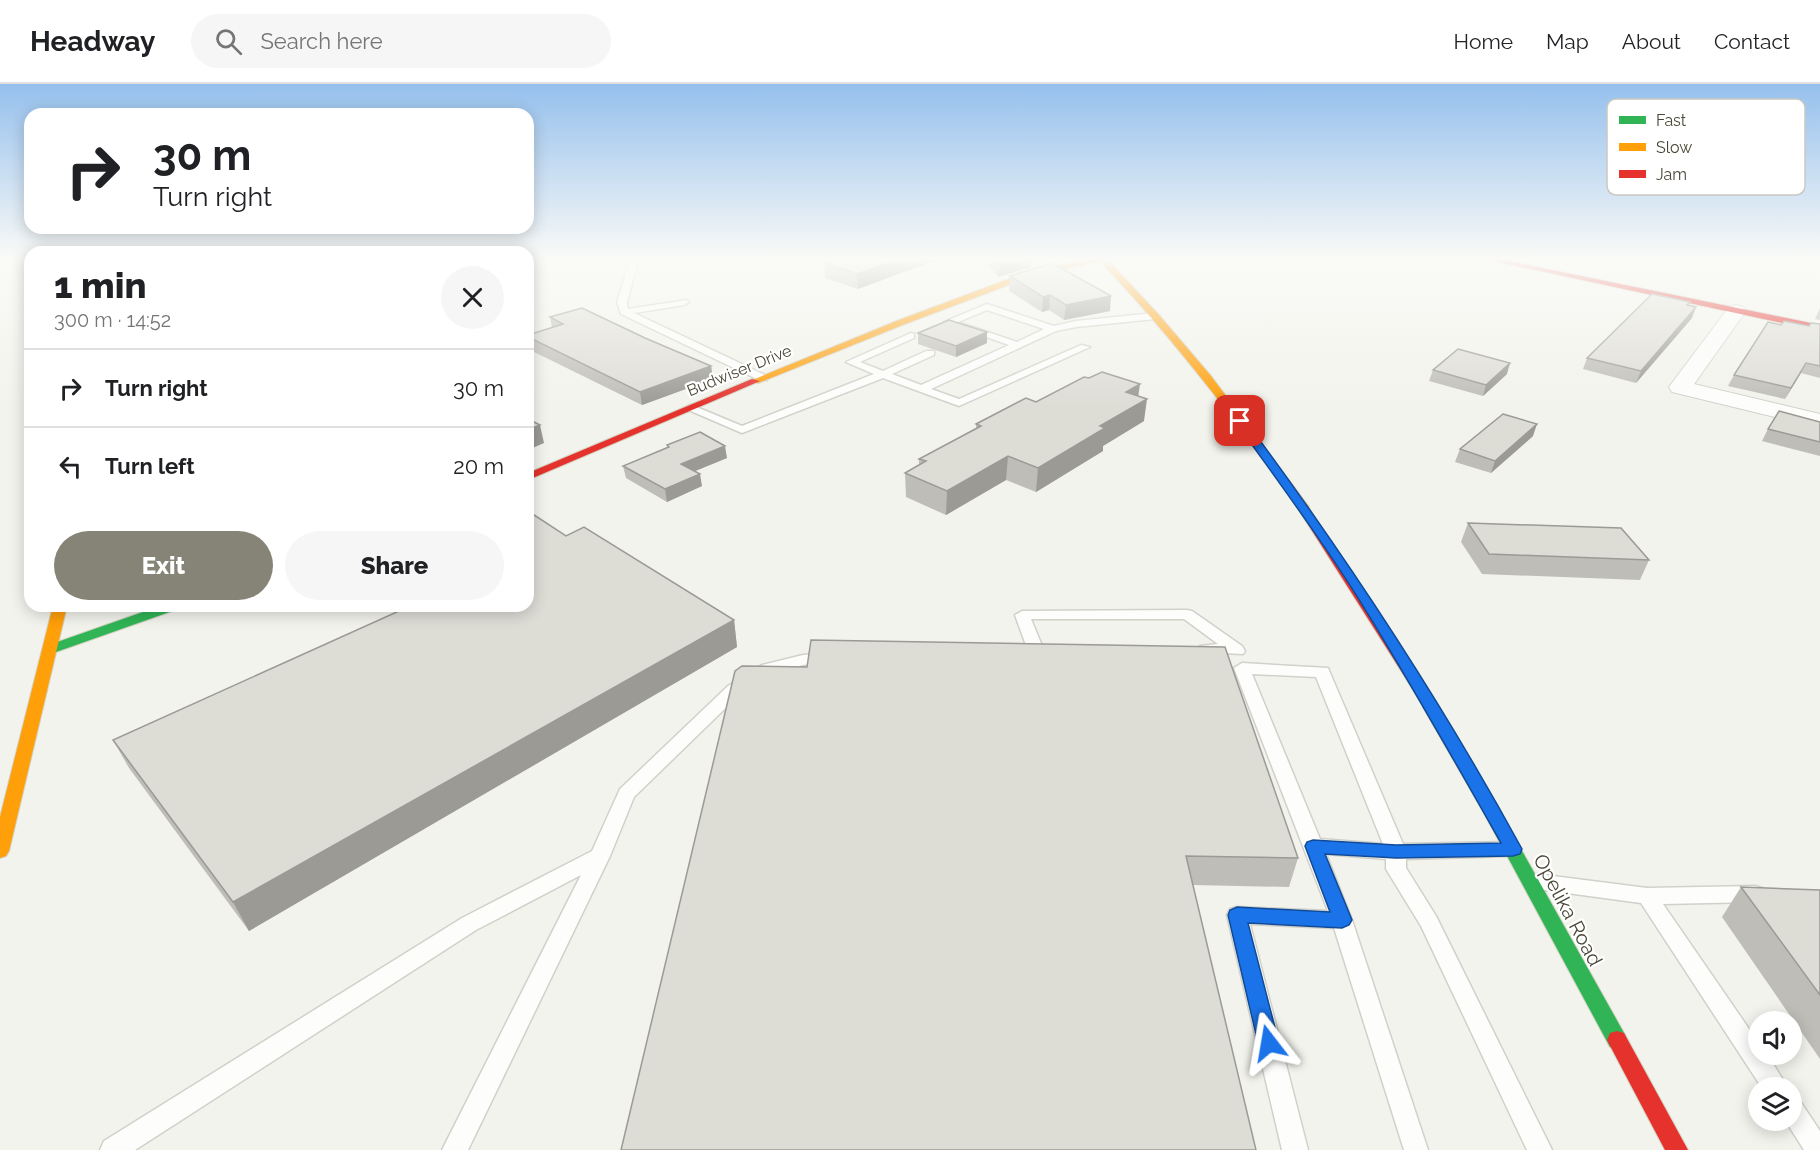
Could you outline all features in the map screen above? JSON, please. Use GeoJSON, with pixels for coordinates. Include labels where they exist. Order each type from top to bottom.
{"type":"FeatureCollection","features":[{"type":"Feature","properties":{"kind":"street","name":"Budwiser Drive"},"geometry":{"type":"LineString","coordinates":[[534,474],[763,378],[941,308]]}},
{"type":"Feature","properties":{"kind":"street","name":"Opelika Road"},"geometry":{"type":"LineString","coordinates":[[1147,308],[1190,356],[1266,454],[1364,596],[1425,694],[1513,849],[1677,1150]]}},
{"type":"Feature","properties":{"kind":"street"},"geometry":{"type":"LineString","coordinates":[[1722,308],[1820,328]]}},
{"type":"Feature","properties":{"kind":"street"},"geometry":{"type":"LineString","coordinates":[[1736,311],[1680,387],[1820,421]]}},
{"type":"Feature","properties":{"kind":"street"},"geometry":{"type":"LineString","coordinates":[[0,851],[59,612]]}},
{"type":"Feature","properties":{"kind":"street"},"geometry":{"type":"LineString","coordinates":[[51,649],[156,612]]}},
{"type":"Feature","properties":{"kind":"lane"},"geometry":{"type":"LineString","coordinates":[[623,308],[624,312],[763,378]]}},
{"type":"Feature","properties":{"kind":"lane"},"geometry":{"type":"LineString","coordinates":[[624,312],[650,308]]}},
{"type":"Feature","properties":{"kind":"lane"},"geometry":{"type":"LineString","coordinates":[[949,308],[967,315]]}},
{"type":"Feature","properties":{"kind":"lane"},"geometry":{"type":"LineString","coordinates":[[985,308],[949,322],[1017,345]]}},
{"type":"Feature","properties":{"kind":"lane"},"geometry":{"type":"LineString","coordinates":[[989,308],[1053,329]]}},
{"type":"Feature","properties":{"kind":"lane"},"geometry":{"type":"LineString","coordinates":[[921,389],[1053,329],[1076,324],[1155,316]]}},
{"type":"Feature","properties":{"kind":"lane"},"geometry":{"type":"LineString","coordinates":[[911,336],[851,362],[958,403],[1085,347]]}},
{"type":"Feature","properties":{"kind":"lane"},"geometry":{"type":"LineString","coordinates":[[690,408],[742,430],[884,374],[930,353]]}},
{"type":"Feature","properties":{"kind":"lane"},"geometry":{"type":"LineString","coordinates":[[1012,649],[1041,648],[1022,615],[1187,614],[1236,649],[1342,920],[1416,1150]]}},
{"type":"Feature","properties":{"kind":"lane"},"geometry":{"type":"LineString","coordinates":[[1189,649],[1236,649]]}},
{"type":"Feature","properties":{"kind":"lane"},"geometry":{"type":"LineString","coordinates":[[455,1150],[600,856],[626,794],[735,690],[768,669],[803,660],[849,657]]}},
{"type":"Feature","properties":{"kind":"lane"},"geometry":{"type":"LineString","coordinates":[[1242,668],[1322,672],[1396,852],[1396,869],[1429,922],[1540,1150]]}},
{"type":"Feature","properties":{"kind":"lane"},"geometry":{"type":"LineString","coordinates":[[1313,846],[1396,852],[1513,849]]}},
{"type":"Feature","properties":{"kind":"lane"},"geometry":{"type":"LineString","coordinates":[[113,1150],[468,924],[600,856]]}},
{"type":"Feature","properties":{"kind":"lane"},"geometry":{"type":"LineString","coordinates":[[1531,882],[1647,896],[1769,894]]}},
{"type":"Feature","properties":{"kind":"lane"},"geometry":{"type":"LineString","coordinates":[[1647,896],[1769,1077]]}},
{"type":"Feature","properties":{"kind":"lane"},"geometry":{"type":"LineString","coordinates":[[1295,1150],[1237,915],[1342,920]]}},
{"type":"Feature","properties":{"kind":"lane"},"geometry":{"type":"LineString","coordinates":[[1802,1126],[1818,1150]]}},
{"type":"Feature","properties":{"kind":"building"},"geometry":{"type":"Polygon","coordinates":[[[582,308],[711,366],[640,392],[534,340],[534,333],[563,324],[550,317],[582,308]]]}},
{"type":"Feature","properties":{"kind":"building"},"geometry":{"type":"Polygon","coordinates":[[[1638,308],[1695,308],[1641,371],[1587,358],[1638,308]]]}},
{"type":"Feature","properties":{"kind":"building"},"geometry":{"type":"Polygon","coordinates":[[[949,320],[987,332],[956,346],[918,333],[949,320]]]}},
{"type":"Feature","properties":{"kind":"building"},"geometry":{"type":"Polygon","coordinates":[[[1784,321],[1809,326],[1811,323],[1820,324],[1820,366],[1806,363],[1791,388],[1734,375],[1768,322],[1781,325],[1784,321]]]}},
{"type":"Feature","properties":{"kind":"building"},"geometry":{"type":"Polygon","coordinates":[[[1458,349],[1510,363],[1486,385],[1433,370],[1458,349]]]}},
{"type":"Feature","properties":{"kind":"building"},"geometry":{"type":"Polygon","coordinates":[[[1102,372],[1140,384],[1126,392],[1147,399],[1100,426],[1105,428],[1038,468],[1008,456],[947,491],[905,473],[926,461],[919,459],[981,426],[976,424],[1026,398],[1036,402],[1084,377],[1089,378],[1102,372]]]}},
{"type":"Feature","properties":{"kind":"building"},"geometry":{"type":"Polygon","coordinates":[[[1779,411],[1820,422],[1820,442],[1768,429],[1779,411]]]}},
{"type":"Feature","properties":{"kind":"building"},"geometry":{"type":"Polygon","coordinates":[[[1503,414],[1537,424],[1495,461],[1460,449],[1503,414]]]}},
{"type":"Feature","properties":{"kind":"building"},"geometry":{"type":"Polygon","coordinates":[[[700,432],[725,446],[681,464],[700,474],[665,489],[623,466],[669,447],[667,445],[700,432]]]}},
{"type":"Feature","properties":{"kind":"building"},"geometry":{"type":"Polygon","coordinates":[[[534,515],[566,536],[584,527],[734,620],[233,902],[113,740],[397,612],[534,612],[534,515]]]}},
{"type":"Feature","properties":{"kind":"building"},"geometry":{"type":"Polygon","coordinates":[[[1468,523],[1621,528],[1649,560],[1489,554],[1468,523]]]}},
{"type":"Feature","properties":{"kind":"building"},"geometry":{"type":"Polygon","coordinates":[[[811,640],[1225,647],[1298,858],[1186,856],[1256,1150],[621,1150],[735,671],[742,666],[807,667],[811,640]]]}},
{"type":"Feature","properties":{"kind":"building"},"geometry":{"type":"Polygon","coordinates":[[[1741,887],[1820,890],[1820,995],[1741,887]]]}},
{"type":"Feature","properties":{"kind":"traffic: fast"},"geometry":{"type":"LineString","coordinates":[[51,649],[156,612]]}},
{"type":"Feature","properties":{"kind":"traffic: fast"},"geometry":{"type":"LineString","coordinates":[[1431,707],[1492,812],[1617,1040]]}},
{"type":"Feature","properties":{"kind":"traffic: slow"},"geometry":{"type":"LineString","coordinates":[[755,381],[940,308]]}},
{"type":"Feature","properties":{"kind":"traffic: slow"},"geometry":{"type":"LineString","coordinates":[[1148,308],[1256,441],[1303,507]]}},
{"type":"Feature","properties":{"kind":"traffic: slow"},"geometry":{"type":"LineString","coordinates":[[0,851],[59,612]]}},
{"type":"Feature","properties":{"kind":"traffic: jam"},"geometry":{"type":"LineString","coordinates":[[1723,308],[1820,328]]}},
{"type":"Feature","properties":{"kind":"traffic: jam"},"geometry":{"type":"LineString","coordinates":[[534,474],[755,381]]}},
{"type":"Feature","properties":{"kind":"traffic: jam"},"geometry":{"type":"LineString","coordinates":[[1303,507],[1431,707]]}},
{"type":"Feature","properties":{"kind":"traffic: jam"},"geometry":{"type":"LineString","coordinates":[[1617,1040],[1677,1150]]}},
{"type":"Feature","properties":{"kind":"route"},"geometry":{"type":"LineString","coordinates":[[1240,421],[1266,454],[1364,596],[1425,694],[1513,849],[1396,852],[1313,846],[1342,920],[1237,915],[1269,1043]]}}]}
